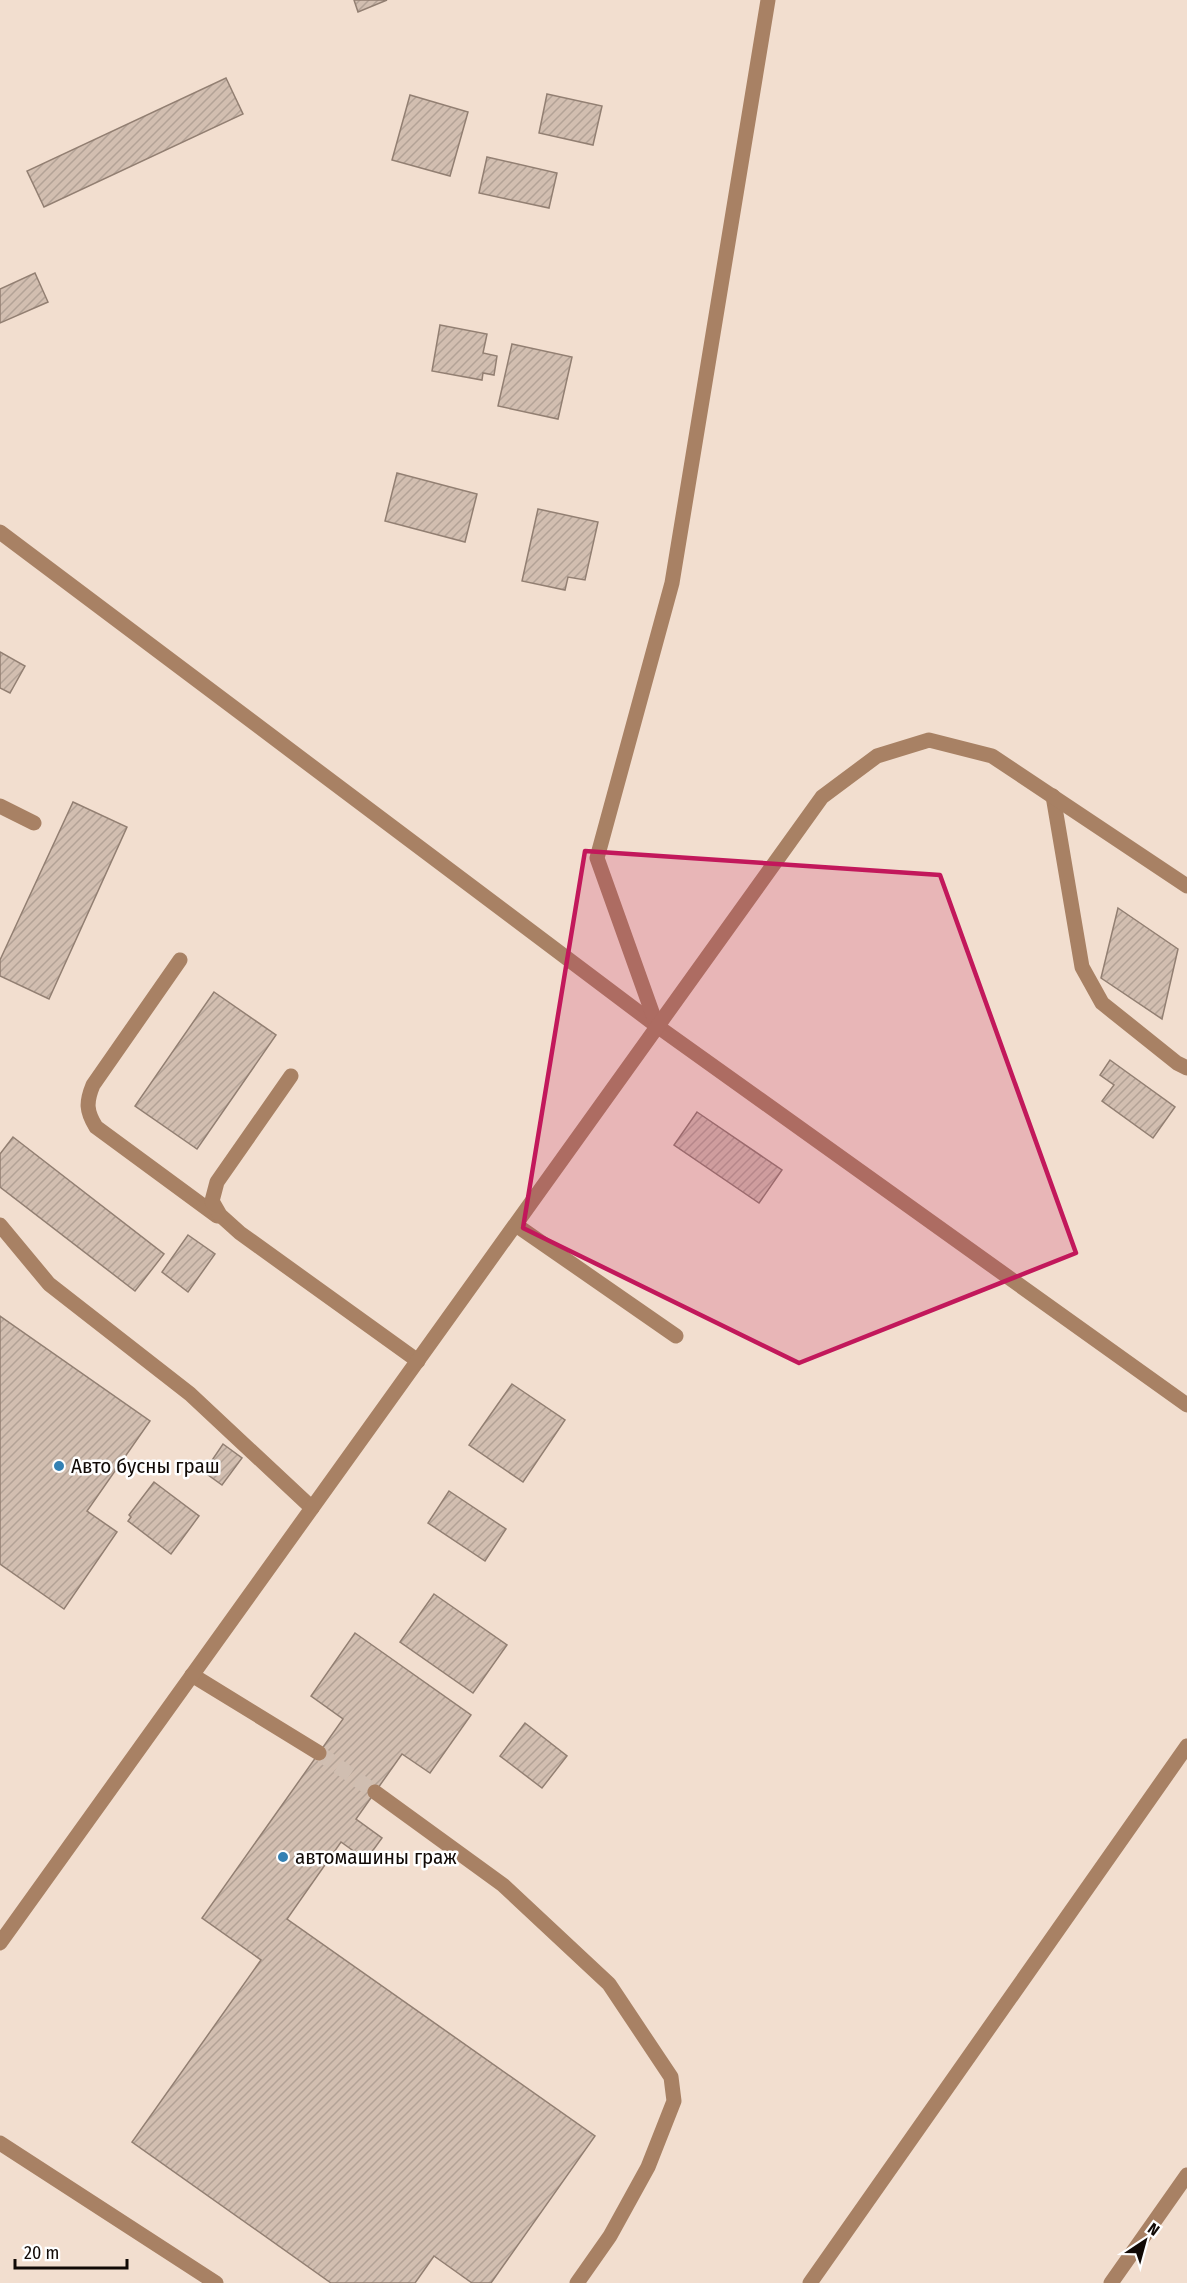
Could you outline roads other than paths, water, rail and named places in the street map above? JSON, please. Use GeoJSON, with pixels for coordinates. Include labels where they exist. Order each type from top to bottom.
{"type":"FeatureCollection","features":[{"type":"Feature","properties":{"kind":"street"},"geometry":{"type":"LineString","coordinates":[[657,1026],[597,858],[672,583],[768,0]]}},
{"type":"Feature","properties":{"kind":"street"},"geometry":{"type":"LineString","coordinates":[[0,532],[657,1026],[1187,1405]]}},
{"type":"Feature","properties":{"kind":"street"},"geometry":{"type":"LineString","coordinates":[[0,1943],[822,797],[877,756],[929,740],[992,756],[1187,886]]}},
{"type":"Feature","properties":{"kind":"street"},"geometry":{"type":"LineString","coordinates":[[1053,796],[1082,967],[1102,1003],[1176,1063],[1187,1068]]}},
{"type":"Feature","properties":{"kind":"street"},"geometry":{"type":"LineString","coordinates":[[0,806],[34,823]]}},
{"type":"Feature","properties":{"kind":"street"},"geometry":{"type":"LineString","coordinates":[[180,960],[93,1085],[87,1100],[87,1113],[96,1127],[418,1361]]}},
{"type":"Feature","properties":{"kind":"street"},"geometry":{"type":"LineString","coordinates":[[240,1233],[220,1215],[213,1201],[218,1182],[291,1076]]}},
{"type":"Feature","properties":{"kind":"street"},"geometry":{"type":"LineString","coordinates":[[0,1225],[49,1284],[190,1394],[312,1508]]}},
{"type":"Feature","properties":{"kind":"street"},"geometry":{"type":"LineString","coordinates":[[516,1225],[676,1336]]}},
{"type":"Feature","properties":{"kind":"street"},"geometry":{"type":"LineString","coordinates":[[192,1675],[319,1753]]}},
{"type":"Feature","properties":{"kind":"street"},"geometry":{"type":"LineString","coordinates":[[810,2283],[1187,1746]]}},
{"type":"Feature","properties":{"kind":"street"},"geometry":{"type":"LineString","coordinates":[[375,1792],[503,1885],[609,1984],[671,2077],[674,2101],[648,2167],[610,2236],[577,2283]]}},
{"type":"Feature","properties":{"kind":"street"},"geometry":{"type":"LineString","coordinates":[[0,2143],[216,2283]]}},
{"type":"Feature","properties":{"kind":"street"},"geometry":{"type":"LineString","coordinates":[[1111,2283],[1187,2175]]}},
{"type":"Feature","properties":{"kind":"tunnel"},"geometry":{"type":"LineString","coordinates":[[319,1753],[375,1792]]}},
{"type":"Feature","properties":{"kind":"place","name":"Авто бусны граш"},"geometry":{"type":"Point","coordinates":[59,1466]}},
{"type":"Feature","properties":{"kind":"place","name":"автомашины граж"},"geometry":{"type":"Point","coordinates":[283,1857]}}]}
